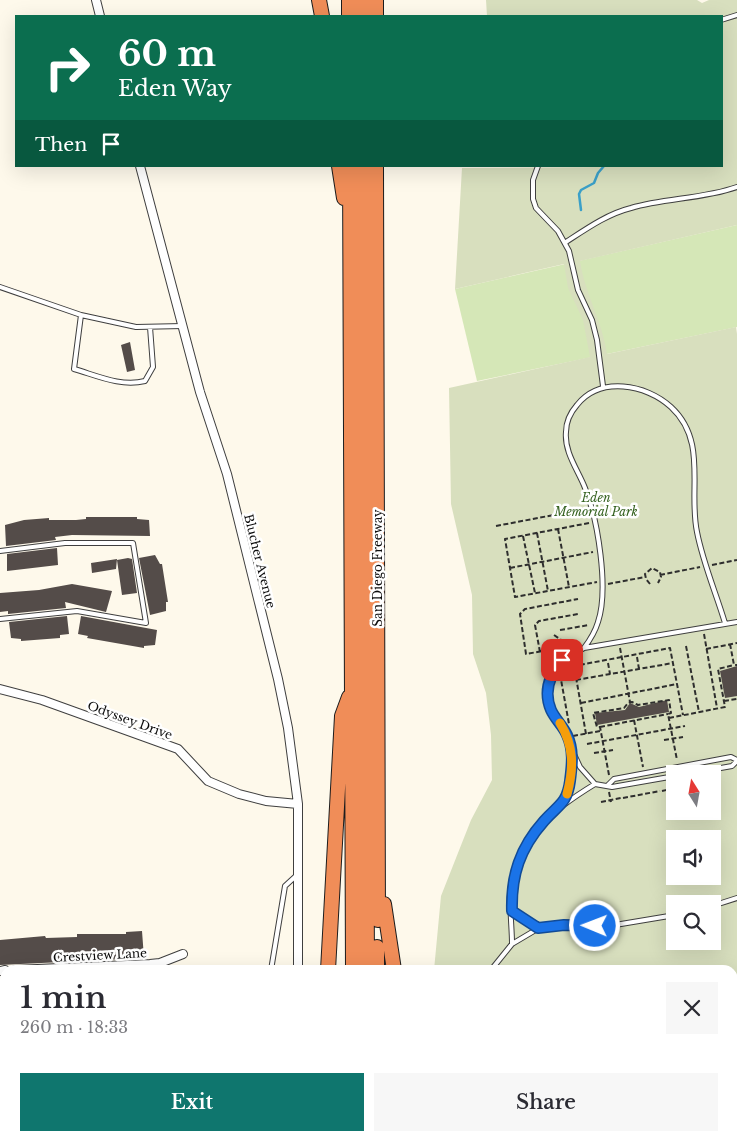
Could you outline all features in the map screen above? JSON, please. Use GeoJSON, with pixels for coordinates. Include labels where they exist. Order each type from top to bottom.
{"type":"FeatureCollection","features":[{"type":"Feature","properties":{"kind":"highway"},"geometry":{"type":"LineString","coordinates":[[319,0],[322,15]]}},
{"type":"Feature","properties":{"kind":"highway"},"geometry":{"type":"LineString","coordinates":[[349,0],[349,15]]}},
{"type":"Feature","properties":{"kind":"highway"},"geometry":{"type":"LineString","coordinates":[[362,0],[363,15]]}},
{"type":"Feature","properties":{"kind":"highway"},"geometry":{"type":"LineString","coordinates":[[376,0],[376,15]]}},
{"type":"Feature","properties":{"kind":"highway"},"geometry":{"type":"LineString","coordinates":[[339,167],[351,243]]}},
{"type":"Feature","properties":{"kind":"highway"},"geometry":{"type":"LineString","coordinates":[[350,167],[351,243]]}},
{"type":"Feature","properties":{"kind":"highway"},"geometry":{"type":"LineString","coordinates":[[364,167],[367,965]]}},
{"type":"Feature","properties":{"kind":"highway","name":"San Diego Freeway"},"geometry":{"type":"LineString","coordinates":[[376,167],[377,965]]}},
{"type":"Feature","properties":{"kind":"highway","name":"San Diego Freeway"},"geometry":{"type":"LineString","coordinates":[[351,243],[353,965]]}},
{"type":"Feature","properties":{"kind":"highway"},"geometry":{"type":"LineString","coordinates":[[328,965],[342,716],[352,687]]}},
{"type":"Feature","properties":{"kind":"highway"},"geometry":{"type":"LineString","coordinates":[[378,864],[393,965]]}},
{"type":"Feature","properties":{"kind":"street"},"geometry":{"type":"LineString","coordinates":[[96,0],[100,15]]}},
{"type":"Feature","properties":{"kind":"street","name":"Blucher Avenue"},"geometry":{"type":"LineString","coordinates":[[140,167],[200,392],[226,474],[278,680],[288,728],[298,804],[298,965]]}},
{"type":"Feature","properties":{"kind":"street","name":"Odyssey Drive"},"geometry":{"type":"LineString","coordinates":[[0,690],[42,700],[178,750],[208,781],[239,794],[266,801],[298,804]]}},
{"type":"Feature","properties":{"kind":"street","name":"Crestview Lane"},"geometry":{"type":"LineString","coordinates":[[128,965],[160,963],[183,954]]}},
{"type":"Feature","properties":{"kind":"lane"},"geometry":{"type":"LineString","coordinates":[[723,19],[737,15]]}},
{"type":"Feature","properties":{"kind":"lane"},"geometry":{"type":"LineString","coordinates":[[538,167],[533,180],[532,199],[544,218],[566,242],[578,290],[592,320],[603,386]]}},
{"type":"Feature","properties":{"kind":"lane"},"geometry":{"type":"LineString","coordinates":[[566,242],[607,217],[632,207],[713,194],[737,187]]}},
{"type":"Feature","properties":{"kind":"lane"},"geometry":{"type":"LineString","coordinates":[[0,288],[81,315],[113,323],[150,327],[183,326]]}},
{"type":"Feature","properties":{"kind":"lane"},"geometry":{"type":"LineString","coordinates":[[81,315],[74,369],[121,383],[146,381],[153,367],[150,327]]}},
{"type":"Feature","properties":{"kind":"lane"},"geometry":{"type":"LineString","coordinates":[[584,648],[593,636],[598,624],[601,603],[600,551],[592,508],[570,454],[565,434],[566,423],[572,411],[591,392],[603,386],[618,386],[660,398],[672,408],[683,422],[695,454],[696,469],[693,505],[697,534],[725,622]]}},
{"type":"Feature","properties":{"kind":"lane"},"geometry":{"type":"LineString","coordinates":[[0,551],[64,542],[133,544],[146,623],[77,611],[0,618]]}},
{"type":"Feature","properties":{"kind":"lane"},"geometry":{"type":"LineString","coordinates":[[595,784],[580,766],[568,737],[551,709],[548,693],[552,673],[562,660],[584,648],[725,622],[737,622]]}},
{"type":"Feature","properties":{"kind":"lane"},"geometry":{"type":"LineString","coordinates":[[565,802],[570,783],[572,748]]}},
{"type":"Feature","properties":{"kind":"lane"},"geometry":{"type":"LineString","coordinates":[[689,765],[731,757],[737,760],[732,766],[721,768]]}},
{"type":"Feature","properties":{"kind":"lane"},"geometry":{"type":"LineString","coordinates":[[609,784],[614,779],[666,769]]}},
{"type":"Feature","properties":{"kind":"lane"},"geometry":{"type":"LineString","coordinates":[[512,944],[511,890],[516,866],[527,842],[545,819],[565,802],[595,784],[609,784],[612,787],[666,778]]}},
{"type":"Feature","properties":{"kind":"lane"},"geometry":{"type":"LineString","coordinates":[[272,965],[285,886],[297,875]]}},
{"type":"Feature","properties":{"kind":"lane"},"geometry":{"type":"LineString","coordinates":[[721,903],[737,898]]}},
{"type":"Feature","properties":{"kind":"lane"},"geometry":{"type":"LineString","coordinates":[[512,911],[538,928]]}},
{"type":"Feature","properties":{"kind":"lane"},"geometry":{"type":"LineString","coordinates":[[495,965],[512,944],[538,928],[564,925],[609,926],[666,916]]}},
{"type":"Feature","properties":{"kind":"path"},"geometry":{"type":"LineString","coordinates":[[496,526],[592,508]]}},
{"type":"Feature","properties":{"kind":"path"},"geometry":{"type":"LineString","coordinates":[[596,522],[505,539],[515,597],[569,587],[645,577]]}},
{"type":"Feature","properties":{"kind":"path"},"geometry":{"type":"LineString","coordinates":[[558,529],[569,587]]}},
{"type":"Feature","properties":{"kind":"path"},"geometry":{"type":"LineString","coordinates":[[537,533],[548,591]]}},
{"type":"Feature","properties":{"kind":"path"},"geometry":{"type":"LineString","coordinates":[[523,536],[535,593]]}},
{"type":"Feature","properties":{"kind":"path"},"geometry":{"type":"LineString","coordinates":[[510,568],[600,551]]}},
{"type":"Feature","properties":{"kind":"path"},"geometry":{"type":"LineString","coordinates":[[660,574],[737,560]]}},
{"type":"Feature","properties":{"kind":"path"},"geometry":{"type":"LineString","coordinates":[[650,584],[645,577],[646,571],[652,568],[658,569],[660,574],[658,583]]}},
{"type":"Feature","properties":{"kind":"path"},"geometry":{"type":"LineString","coordinates":[[562,660],[554,649],[526,654],[520,614],[525,609],[578,599]]}},
{"type":"Feature","properties":{"kind":"path"},"geometry":{"type":"LineString","coordinates":[[540,652],[535,625],[539,621],[578,614]]}},
{"type":"Feature","properties":{"kind":"path"},"geometry":{"type":"LineString","coordinates":[[560,630],[598,624]]}},
{"type":"Feature","properties":{"kind":"path"},"geometry":{"type":"LineString","coordinates":[[702,627],[718,709]]}},
{"type":"Feature","properties":{"kind":"path"},"geometry":{"type":"LineString","coordinates":[[554,635],[578,651]]}},
{"type":"Feature","properties":{"kind":"path"},"geometry":{"type":"LineString","coordinates":[[619,642],[630,702]]}},
{"type":"Feature","properties":{"kind":"path"},"geometry":{"type":"LineString","coordinates":[[706,649],[737,643]]}},
{"type":"Feature","properties":{"kind":"path"},"geometry":{"type":"LineString","coordinates":[[669,718],[725,707],[718,668],[735,665],[730,644]]}},
{"type":"Feature","properties":{"kind":"path"},"geometry":{"type":"LineString","coordinates":[[686,646],[699,713]]}},
{"type":"Feature","properties":{"kind":"path"},"geometry":{"type":"LineString","coordinates":[[586,734],[574,666],[670,648],[683,716]]}},
{"type":"Feature","properties":{"kind":"path"},"geometry":{"type":"LineString","coordinates":[[637,657],[639,669]]}},
{"type":"Feature","properties":{"kind":"path"},"geometry":{"type":"LineString","coordinates":[[608,662],[610,674]]}},
{"type":"Feature","properties":{"kind":"path"},"geometry":{"type":"LineString","coordinates":[[576,680],[673,663]]}},
{"type":"Feature","properties":{"kind":"path"},"geometry":{"type":"LineString","coordinates":[[558,665],[569,724],[562,726]]}},
{"type":"Feature","properties":{"kind":"path"},"geometry":{"type":"LineString","coordinates":[[580,702],[677,684]]}},
{"type":"Feature","properties":{"kind":"path"},"geometry":{"type":"LineString","coordinates":[[724,701],[737,699]]}},
{"type":"Feature","properties":{"kind":"path"},"geometry":{"type":"LineString","coordinates":[[669,700],[671,713],[596,727],[593,713],[624,708],[630,702],[638,705],[669,700]]}},
{"type":"Feature","properties":{"kind":"path"},"geometry":{"type":"LineString","coordinates":[[668,714],[678,765]]}},
{"type":"Feature","properties":{"kind":"path"},"geometry":{"type":"LineString","coordinates":[[634,720],[644,774]]}},
{"type":"Feature","properties":{"kind":"path"},"geometry":{"type":"LineString","coordinates":[[600,726],[609,784]]}},
{"type":"Feature","properties":{"kind":"path"},"geometry":{"type":"LineString","coordinates":[[587,744],[685,726]]}},
{"type":"Feature","properties":{"kind":"path"},"geometry":{"type":"LineString","coordinates":[[568,737],[600,731]]}},
{"type":"Feature","properties":{"kind":"path"},"geometry":{"type":"LineString","coordinates":[[664,740],[683,737]]}},
{"type":"Feature","properties":{"kind":"path"},"geometry":{"type":"LineString","coordinates":[[594,753],[613,750]]}},
{"type":"Feature","properties":{"kind":"path"},"geometry":{"type":"LineString","coordinates":[[601,802],[666,790]]}},
{"type":"Feature","properties":{"kind":"green space","name":"Eden Memorial Park"},"geometry":{"type":"Polygon","coordinates":[[[486,0],[697,0],[702,3],[709,0],[737,0],[737,225],[580,261],[607,354],[736,327],[737,965],[434,965],[441,896],[471,820],[492,780],[491,735],[486,693],[473,654],[472,595],[451,504],[449,388],[590,357],[583,320],[568,288],[564,264],[455,289],[462,168],[723,167],[723,15],[487,15],[486,0]]]}},
{"type":"Feature","properties":{"kind":"green space"},"geometry":{"type":"Polygon","coordinates":[[[737,225],[737,327],[477,381],[455,289],[737,225]]]}},
{"type":"Feature","properties":{"kind":"building"},"geometry":{"type":"Polygon","coordinates":[[[130,342],[135,370],[127,372],[121,345],[130,342]]]}},
{"type":"Feature","properties":{"kind":"building"},"geometry":{"type":"Polygon","coordinates":[[[86,517],[137,517],[137,519],[149,520],[150,536],[72,535],[55,537],[56,540],[6,546],[5,525],[24,520],[49,518],[49,520],[76,520],[86,519],[86,517]]]}},
{"type":"Feature","properties":{"kind":"building"},"geometry":{"type":"Polygon","coordinates":[[[57,548],[58,565],[7,571],[7,554],[57,548]]]}},
{"type":"Feature","properties":{"kind":"building"},"geometry":{"type":"Polygon","coordinates":[[[155,555],[160,564],[162,564],[168,602],[166,602],[166,611],[150,615],[139,558],[155,555]]]}},
{"type":"Feature","properties":{"kind":"building"},"geometry":{"type":"Polygon","coordinates":[[[117,559],[116,569],[92,573],[91,563],[117,559]]]}},
{"type":"Feature","properties":{"kind":"building"},"geometry":{"type":"Polygon","coordinates":[[[132,559],[137,593],[122,595],[117,560],[132,559]]]}},
{"type":"Feature","properties":{"kind":"building"},"geometry":{"type":"Polygon","coordinates":[[[72,584],[112,591],[106,612],[65,602],[66,608],[8,614],[8,611],[0,612],[0,593],[39,590],[72,584]]]}},
{"type":"Feature","properties":{"kind":"building"},"geometry":{"type":"Polygon","coordinates":[[[67,616],[69,634],[60,635],[60,638],[21,641],[21,639],[11,638],[9,622],[67,616]]]}},
{"type":"Feature","properties":{"kind":"building"},"geometry":{"type":"Polygon","coordinates":[[[81,616],[157,630],[155,645],[144,646],[144,648],[87,638],[88,636],[78,634],[81,616]]]}},
{"type":"Feature","properties":{"kind":"building"},"geometry":{"type":"Polygon","coordinates":[[[737,666],[737,696],[725,698],[720,671],[737,666]]]}},
{"type":"Feature","properties":{"kind":"building"},"geometry":{"type":"Polygon","coordinates":[[[667,700],[669,712],[597,725],[595,713],[625,710],[630,703],[639,707],[667,700]]]}},
{"type":"Feature","properties":{"kind":"building"},"geometry":{"type":"Polygon","coordinates":[[[142,931],[144,958],[0,965],[0,940],[45,936],[46,938],[77,937],[77,934],[126,934],[126,932],[142,931]]]}},
{"type":"Feature","properties":{"kind":"waterway"},"geometry":{"type":"LineString","coordinates":[[581,210],[579,194],[581,190],[594,183],[603,167]]}},
{"type":"Feature","properties":{"kind":"slow traffic"},"geometry":{"type":"LineString","coordinates":[[560,723],[567,734],[572,748],[570,783],[567,794]]}},
{"type":"Feature","properties":{"kind":"route"},"geometry":{"type":"LineString","coordinates":[[562,660],[552,673],[548,687],[548,700],[551,709],[567,734],[572,748],[570,783],[565,802],[545,819],[527,842],[516,866],[511,890],[512,911],[538,928],[564,925],[595,926]]}}]}
